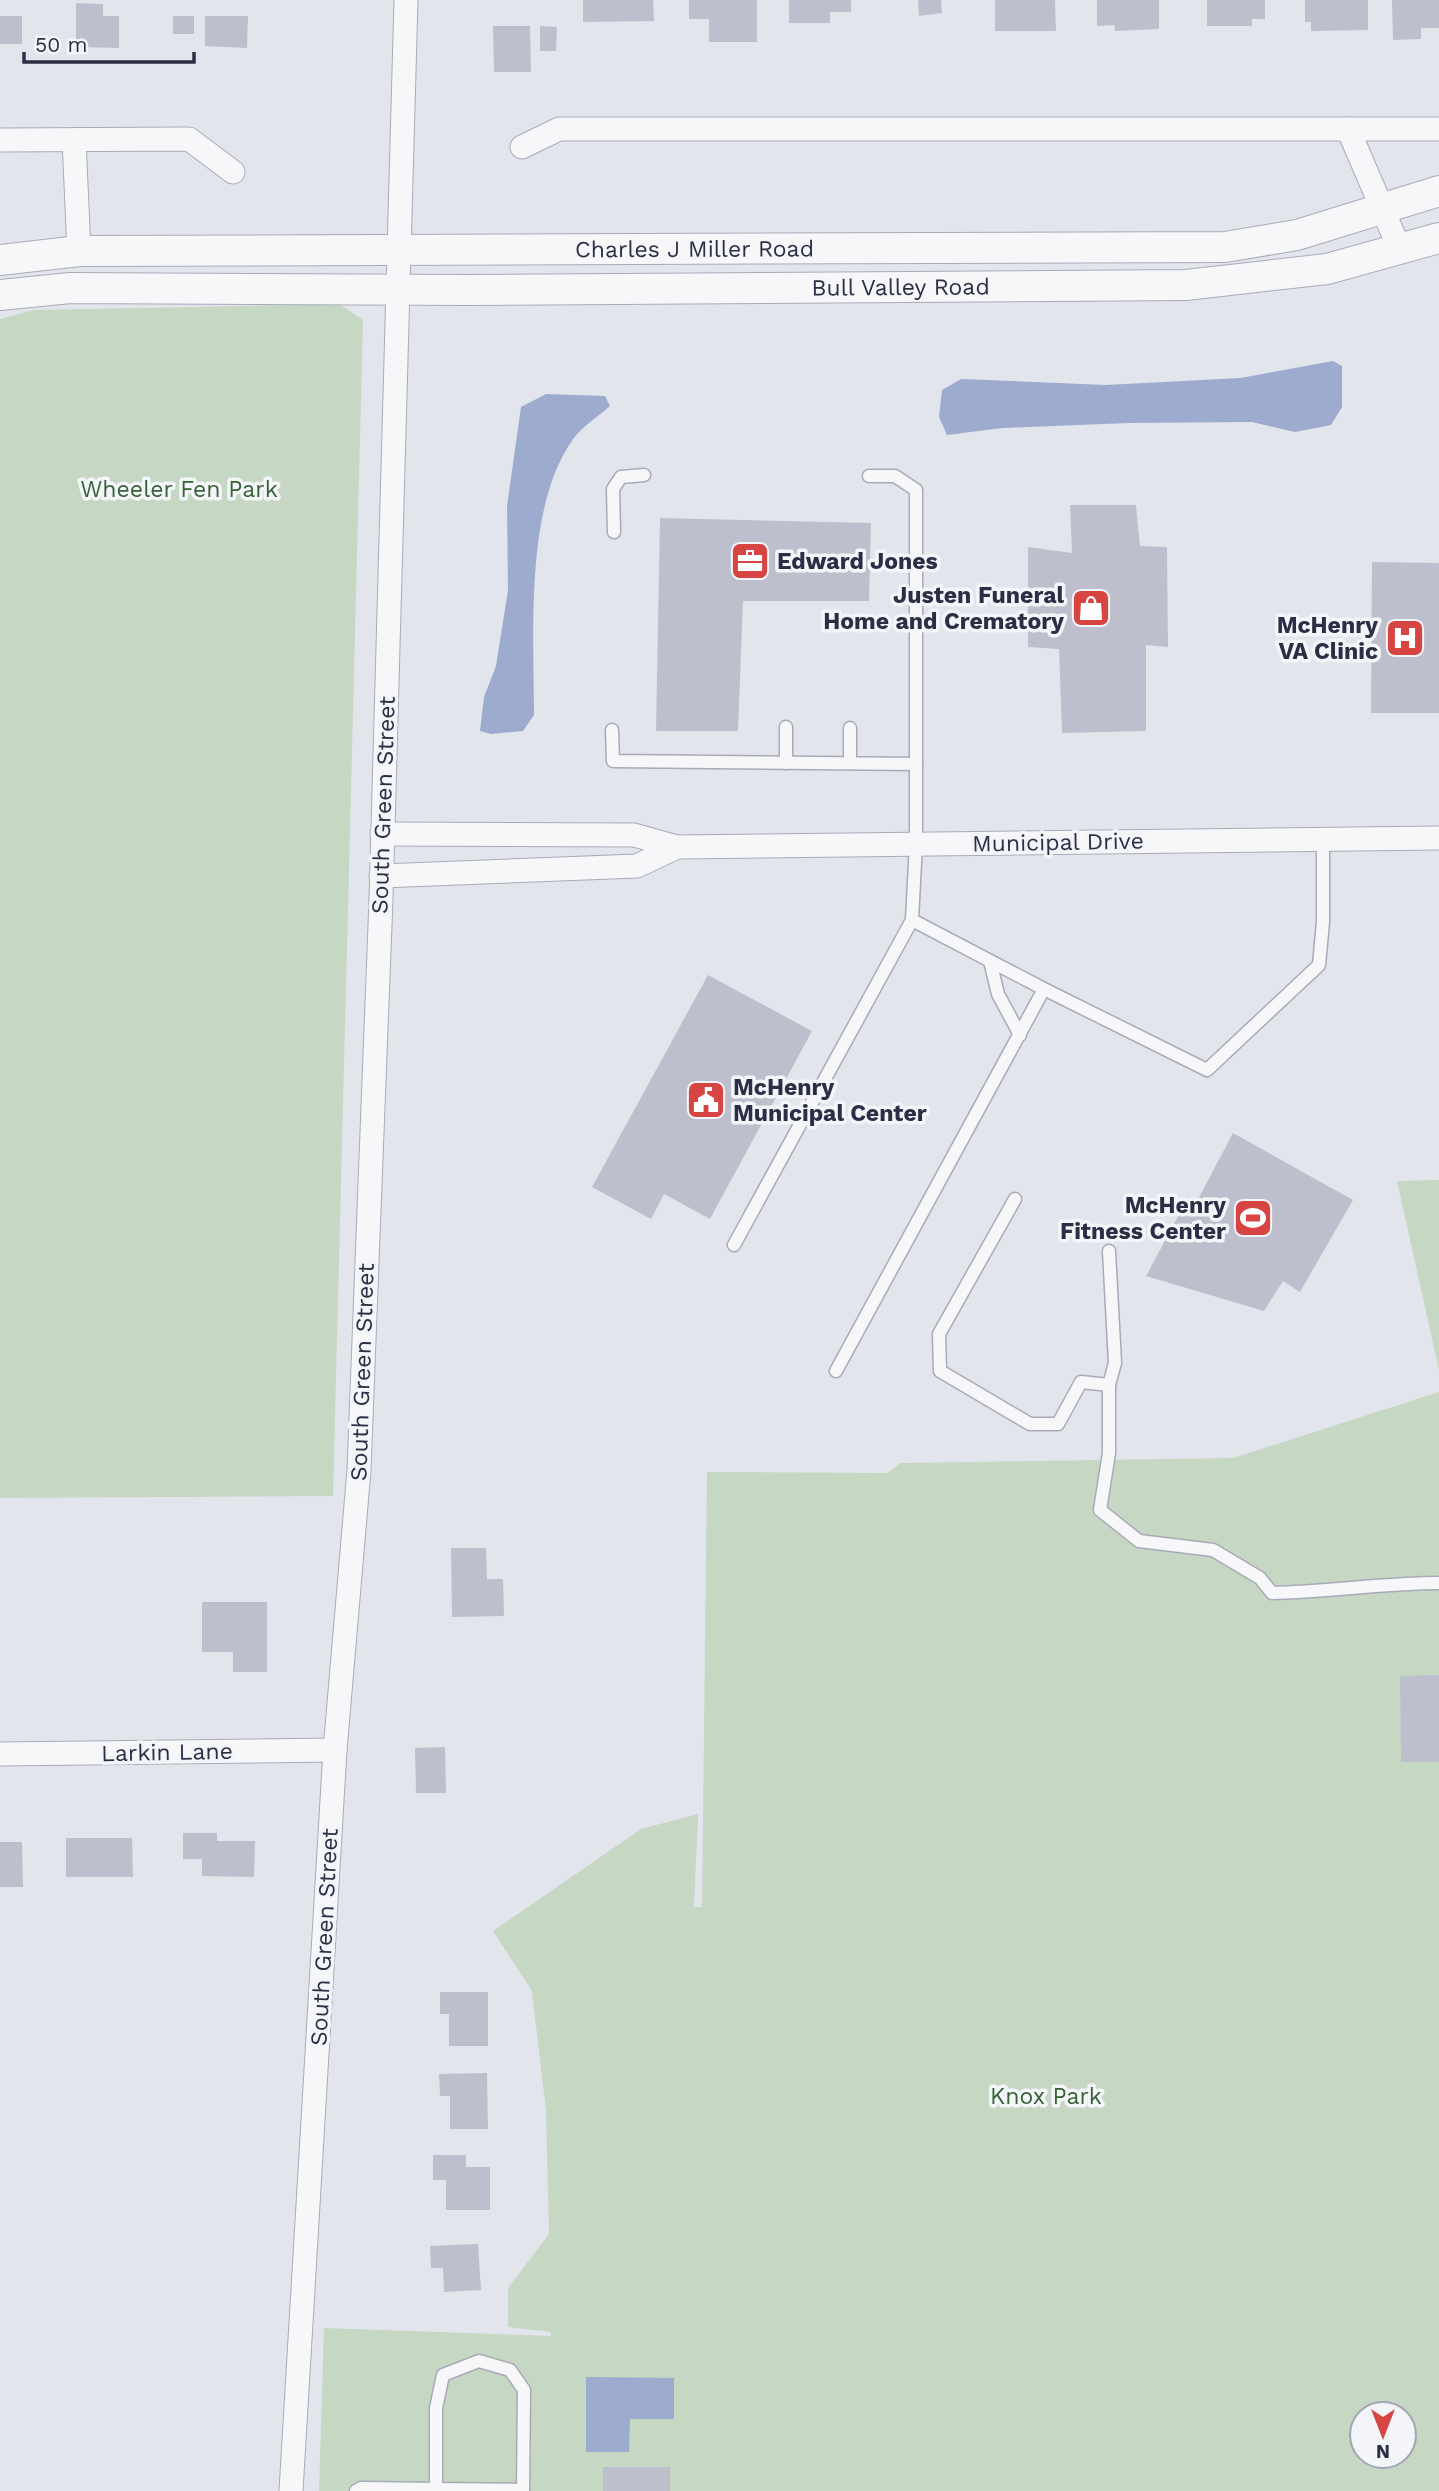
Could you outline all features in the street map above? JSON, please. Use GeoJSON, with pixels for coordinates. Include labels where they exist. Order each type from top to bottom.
{"type":"FeatureCollection","features":[{"type":"Feature","properties":{"kind":"street","name":"South Green Street"},"geometry":{"type":"LineString","coordinates":[[291,2491],[335,1750],[359,1469],[381,876],[406,0]]}},
{"type":"Feature","properties":{"kind":"street"},"geometry":{"type":"LineString","coordinates":[[522,147],[559,129],[1439,129]]}},
{"type":"Feature","properties":{"kind":"street"},"geometry":{"type":"LineString","coordinates":[[1348,129],[1400,250]]}},
{"type":"Feature","properties":{"kind":"street"},"geometry":{"type":"LineString","coordinates":[[74,139],[79,251]]}},
{"type":"Feature","properties":{"kind":"street"},"geometry":{"type":"LineString","coordinates":[[0,140],[189,139],[233,172]]}},
{"type":"Feature","properties":{"kind":"street"},"geometry":{"type":"LineString","coordinates":[[1384,211],[1439,191]]}},
{"type":"Feature","properties":{"kind":"street","name":"Charles J Miller Road"},"geometry":{"type":"LineString","coordinates":[[0,260],[79,251],[1225,247],[1297,235],[1384,211]]}},
{"type":"Feature","properties":{"kind":"street","name":"Bull Valley Road"},"geometry":{"type":"LineString","coordinates":[[396,289],[1186,285],[1327,269],[1439,238]]}},
{"type":"Feature","properties":{"kind":"street"},"geometry":{"type":"LineString","coordinates":[[0,295],[70,288],[396,289]]}},
{"type":"Feature","properties":{"kind":"street","name":"Municipal Drive"},"geometry":{"type":"LineString","coordinates":[[382,834],[634,835],[677,847],[1439,838]]}},
{"type":"Feature","properties":{"kind":"street","name":"Municipal Drive"},"geometry":{"type":"LineString","coordinates":[[381,876],[637,866],[677,847]]}},
{"type":"Feature","properties":{"kind":"street","name":"Larkin Lane"},"geometry":{"type":"LineString","coordinates":[[0,1754],[335,1750]]}},
{"type":"Feature","properties":{"kind":"lane"},"geometry":{"type":"LineString","coordinates":[[614,532],[613,489],[621,477],[645,475]]}},
{"type":"Feature","properties":{"kind":"lane"},"geometry":{"type":"LineString","coordinates":[[734,1245],[912,920],[916,843],[916,490],[895,476],[869,476]]}},
{"type":"Feature","properties":{"kind":"lane"},"geometry":{"type":"LineString","coordinates":[[786,727],[786,763]]}},
{"type":"Feature","properties":{"kind":"lane"},"geometry":{"type":"LineString","coordinates":[[850,728],[850,763]]}},
{"type":"Feature","properties":{"kind":"lane"},"geometry":{"type":"LineString","coordinates":[[612,730],[613,761],[916,764]]}},
{"type":"Feature","properties":{"kind":"lane"},"geometry":{"type":"LineString","coordinates":[[912,920],[1207,1070],[1319,965],[1323,922],[1323,839]]}},
{"type":"Feature","properties":{"kind":"lane"},"geometry":{"type":"LineString","coordinates":[[990,961],[999,994],[1020,1035]]}},
{"type":"Feature","properties":{"kind":"lane"},"geometry":{"type":"LineString","coordinates":[[836,1371],[1044,989]]}},
{"type":"Feature","properties":{"kind":"lane"},"geometry":{"type":"LineString","coordinates":[[1015,1199],[939,1334],[940,1371],[1030,1424],[1058,1424],[1081,1382],[1109,1385]]}},
{"type":"Feature","properties":{"kind":"lane"},"geometry":{"type":"LineString","coordinates":[[1109,1251],[1115,1363],[1109,1385],[1109,1453],[1100,1510],[1139,1541],[1213,1550],[1260,1578],[1272,1593],[1336,1592],[1390,1583],[1439,1583]]}},
{"type":"Feature","properties":{"kind":"lane"},"geometry":{"type":"LineString","coordinates":[[356,2491],[361,2488],[523,2491],[524,2390],[510,2370],[480,2361],[443,2375],[436,2409],[436,2489]]}},
{"type":"Feature","properties":{"kind":"green space","name":"Wheeler Fen Park"},"geometry":{"type":"Polygon","coordinates":[[[339,304],[363,320],[333,1496],[0,1498],[0,319],[34,310],[339,304]]]}},
{"type":"Feature","properties":{"kind":"green space"},"geometry":{"type":"Polygon","coordinates":[[[1439,1180],[1439,1370],[1397,1181],[1439,1180]]]}},
{"type":"Feature","properties":{"kind":"green space","name":"Knox Park"},"geometry":{"type":"Polygon","coordinates":[[[1439,1392],[1439,2491],[319,2491],[324,2328],[551,2336],[551,2332],[508,2327],[508,2288],[549,2234],[546,2111],[532,1991],[493,1931],[641,1829],[698,1814],[694,1907],[702,1907],[707,1472],[888,1473],[900,1463],[1233,1458],[1439,1392]]]}},
{"type":"Feature","properties":{"kind":"water"},"geometry":{"type":"Polygon","coordinates":[[[1333,361],[1342,366],[1342,407],[1331,425],[1295,432],[1252,422],[1129,423],[1002,428],[947,435],[939,417],[942,390],[961,379],[1106,385],[1240,378],[1333,361]]]}},
{"type":"Feature","properties":{"kind":"water"},"geometry":{"type":"Polygon","coordinates":[[[546,394],[605,396],[610,406],[574,438],[558,466],[547,498],[539,534],[535,572],[534,715],[523,731],[491,734],[480,731],[484,697],[496,666],[508,590],[507,506],[521,407],[546,394]]]}},
{"type":"Feature","properties":{"kind":"water"},"geometry":{"type":"Polygon","coordinates":[[[586,2377],[674,2378],[674,2419],[630,2419],[629,2452],[586,2452],[586,2377]]]}},
{"type":"Feature","properties":{"kind":"building"},"geometry":{"type":"Polygon","coordinates":[[[583,0],[653,0],[654,21],[583,22],[583,0]]]}},
{"type":"Feature","properties":{"kind":"building"},"geometry":{"type":"Polygon","coordinates":[[[689,0],[757,0],[757,42],[709,42],[709,19],[689,19],[689,0]]]}},
{"type":"Feature","properties":{"kind":"building"},"geometry":{"type":"Polygon","coordinates":[[[789,0],[851,0],[851,12],[830,12],[830,23],[789,23],[789,0]]]}},
{"type":"Feature","properties":{"kind":"building"},"geometry":{"type":"Polygon","coordinates":[[[918,0],[941,0],[942,13],[919,16],[918,0]]]}},
{"type":"Feature","properties":{"kind":"building"},"geometry":{"type":"Polygon","coordinates":[[[995,0],[1055,0],[1056,31],[995,31],[995,0]]]}},
{"type":"Feature","properties":{"kind":"building"},"geometry":{"type":"Polygon","coordinates":[[[1097,0],[1159,0],[1159,29],[1115,31],[1114,25],[1097,26],[1097,0]]]}},
{"type":"Feature","properties":{"kind":"building"},"geometry":{"type":"Polygon","coordinates":[[[1207,0],[1265,0],[1265,19],[1252,19],[1252,26],[1207,26],[1207,0]]]}},
{"type":"Feature","properties":{"kind":"building"},"geometry":{"type":"Polygon","coordinates":[[[1305,0],[1368,0],[1368,30],[1311,31],[1311,22],[1305,22],[1305,0]]]}},
{"type":"Feature","properties":{"kind":"building"},"geometry":{"type":"Polygon","coordinates":[[[1392,0],[1439,0],[1439,28],[1421,28],[1421,39],[1393,40],[1392,0]]]}},
{"type":"Feature","properties":{"kind":"building"},"geometry":{"type":"Polygon","coordinates":[[[76,3],[103,4],[103,16],[119,16],[119,48],[76,47],[76,3]]]}},
{"type":"Feature","properties":{"kind":"building"},"geometry":{"type":"Polygon","coordinates":[[[0,16],[22,16],[22,44],[0,44],[0,16]]]}},
{"type":"Feature","properties":{"kind":"building"},"geometry":{"type":"Polygon","coordinates":[[[173,16],[194,16],[194,34],[173,34],[173,16]]]}},
{"type":"Feature","properties":{"kind":"building"},"geometry":{"type":"Polygon","coordinates":[[[205,16],[248,16],[247,48],[205,46],[205,16]]]}},
{"type":"Feature","properties":{"kind":"building"},"geometry":{"type":"Polygon","coordinates":[[[493,26],[530,26],[531,72],[494,72],[493,26]]]}},
{"type":"Feature","properties":{"kind":"building"},"geometry":{"type":"Polygon","coordinates":[[[540,26],[557,27],[556,51],[540,51],[540,26]]]}},
{"type":"Feature","properties":{"kind":"building"},"geometry":{"type":"Polygon","coordinates":[[[1070,505],[1136,505],[1140,546],[1167,547],[1168,647],[1146,645],[1146,731],[1062,733],[1059,649],[1028,647],[1028,547],[1072,553],[1070,505]]]}},
{"type":"Feature","properties":{"kind":"building"},"geometry":{"type":"Polygon","coordinates":[[[660,518],[871,523],[869,601],[743,601],[738,731],[656,731],[660,518]]]}},
{"type":"Feature","properties":{"kind":"building","name":"McHenry VA Clinic"},"geometry":{"type":"Polygon","coordinates":[[[1372,562],[1439,563],[1439,713],[1371,713],[1372,562]]]}},
{"type":"Feature","properties":{"kind":"building"},"geometry":{"type":"Polygon","coordinates":[[[708,975],[812,1031],[710,1219],[664,1194],[651,1219],[592,1187],[708,975]]]}},
{"type":"Feature","properties":{"kind":"building"},"geometry":{"type":"Polygon","coordinates":[[[1233,1133],[1353,1200],[1300,1292],[1283,1281],[1264,1311],[1146,1276],[1188,1198],[1196,1203],[1233,1133]]]}},
{"type":"Feature","properties":{"kind":"building"},"geometry":{"type":"Polygon","coordinates":[[[451,1548],[486,1548],[487,1579],[503,1579],[504,1616],[452,1617],[451,1548]]]}},
{"type":"Feature","properties":{"kind":"building"},"geometry":{"type":"Polygon","coordinates":[[[202,1602],[267,1602],[267,1672],[233,1672],[233,1652],[202,1652],[202,1602]]]}},
{"type":"Feature","properties":{"kind":"building"},"geometry":{"type":"Polygon","coordinates":[[[1439,1675],[1439,1762],[1401,1762],[1400,1676],[1439,1675]]]}},
{"type":"Feature","properties":{"kind":"building"},"geometry":{"type":"Polygon","coordinates":[[[445,1747],[446,1793],[416,1793],[415,1748],[445,1747]]]}},
{"type":"Feature","properties":{"kind":"building"},"geometry":{"type":"Polygon","coordinates":[[[183,1833],[217,1833],[217,1841],[255,1841],[254,1877],[202,1876],[202,1859],[183,1859],[183,1833]]]}},
{"type":"Feature","properties":{"kind":"building"},"geometry":{"type":"Polygon","coordinates":[[[66,1838],[132,1838],[133,1877],[66,1877],[66,1838]]]}},
{"type":"Feature","properties":{"kind":"building"},"geometry":{"type":"Polygon","coordinates":[[[0,1842],[22,1842],[23,1887],[0,1887],[0,1842]]]}},
{"type":"Feature","properties":{"kind":"building"},"geometry":{"type":"Polygon","coordinates":[[[440,1992],[488,1992],[488,2046],[449,2046],[449,2014],[440,2014],[440,1992]]]}},
{"type":"Feature","properties":{"kind":"building"},"geometry":{"type":"Polygon","coordinates":[[[487,2073],[488,2129],[450,2129],[450,2096],[440,2096],[439,2074],[487,2073]]]}},
{"type":"Feature","properties":{"kind":"building"},"geometry":{"type":"Polygon","coordinates":[[[433,2155],[466,2155],[466,2167],[490,2167],[490,2210],[446,2210],[446,2180],[433,2180],[433,2155]]]}},
{"type":"Feature","properties":{"kind":"building"},"geometry":{"type":"Polygon","coordinates":[[[478,2244],[481,2290],[444,2292],[443,2268],[431,2268],[430,2246],[478,2244]]]}},
{"type":"Feature","properties":{"kind":"building"},"geometry":{"type":"Polygon","coordinates":[[[603,2467],[670,2467],[670,2491],[603,2491],[603,2467]]]}},
{"type":"Feature","properties":{"kind":"place","name":"Edward Jones"},"geometry":{"type":"Point","coordinates":[750,561]}},
{"type":"Feature","properties":{"kind":"place","name":"Justen Funeral Home and Crematory"},"geometry":{"type":"Point","coordinates":[1091,608]}},
{"type":"Feature","properties":{"kind":"place","name":"McHenry VA Clinic"},"geometry":{"type":"Point","coordinates":[1405,638]}},
{"type":"Feature","properties":{"kind":"place","name":"McHenry Municipal Center"},"geometry":{"type":"Point","coordinates":[706,1100]}},
{"type":"Feature","properties":{"kind":"place","name":"McHenry Fitness Center"},"geometry":{"type":"Point","coordinates":[1253,1218]}}]}
